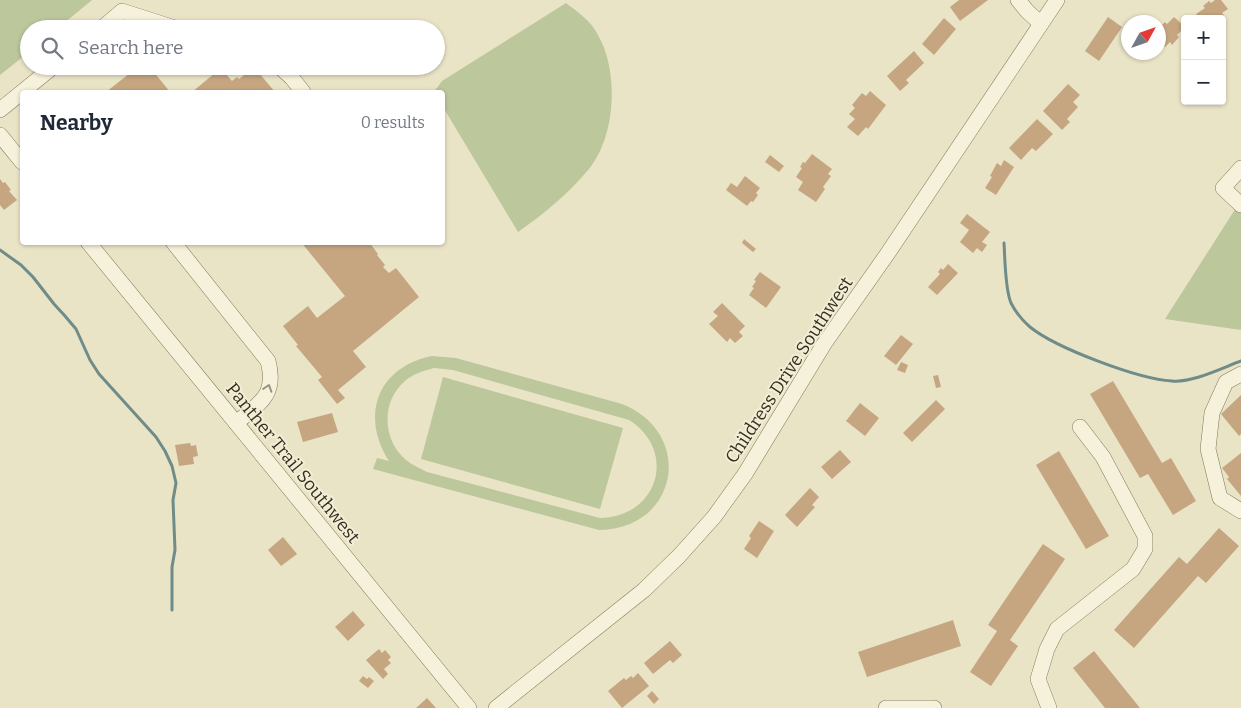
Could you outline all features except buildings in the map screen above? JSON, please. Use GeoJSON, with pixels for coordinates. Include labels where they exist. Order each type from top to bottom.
{"type":"FeatureCollection","features":[{"type":"Feature","properties":{"kind":"street"},"geometry":{"type":"LineString","coordinates":[[1018,0],[1041,24]]}},
{"type":"Feature","properties":{"kind":"street","name":"Childress Drive Southwest"},"geometry":{"type":"LineString","coordinates":[[496,708],[644,590],[679,556],[714,517],[745,474],[824,344],[888,253],[1056,0]]}},
{"type":"Feature","properties":{"kind":"street"},"geometry":{"type":"LineString","coordinates":[[111,20],[122,11],[150,20]]}},
{"type":"Feature","properties":{"kind":"street"},"geometry":{"type":"LineString","coordinates":[[25,90],[43,75]]}},
{"type":"Feature","properties":{"kind":"street"},"geometry":{"type":"LineString","coordinates":[[289,75],[301,90]]}},
{"type":"Feature","properties":{"kind":"street"},"geometry":{"type":"LineString","coordinates":[[0,110],[20,94]]}},
{"type":"Feature","properties":{"kind":"street"},"geometry":{"type":"LineString","coordinates":[[0,135],[20,160]]}},
{"type":"Feature","properties":{"kind":"street"},"geometry":{"type":"LineString","coordinates":[[1241,168],[1223,188],[1241,205]]}},
{"type":"Feature","properties":{"kind":"street","name":"Panther Trail Southwest"},"geometry":{"type":"LineString","coordinates":[[90,245],[469,708]]}},
{"type":"Feature","properties":{"kind":"street"},"geometry":{"type":"LineString","coordinates":[[175,245],[268,361],[271,372],[271,384],[266,395],[260,404],[236,423]]}},
{"type":"Feature","properties":{"kind":"street"},"geometry":{"type":"LineString","coordinates":[[1241,374],[1226,382],[1212,413],[1208,450],[1220,498],[1241,512]]}},
{"type":"Feature","properties":{"kind":"street"},"geometry":{"type":"LineString","coordinates":[[1049,708],[1038,678],[1047,649],[1058,629],[1133,569],[1145,548],[1145,536],[1103,457],[1080,427]]}},
{"type":"Feature","properties":{"kind":"street"},"geometry":{"type":"LineString","coordinates":[[886,708],[934,708]]}},
{"type":"Feature","properties":{"kind":"green space"},"geometry":{"type":"Polygon","coordinates":[[[0,0],[92,0],[68,20],[20,20],[20,59],[0,75],[0,0]]]}},
{"type":"Feature","properties":{"kind":"green space"},"geometry":{"type":"Polygon","coordinates":[[[566,3],[592,25],[605,50],[612,85],[612,103],[605,139],[589,169],[556,203],[518,232],[445,110],[445,90],[435,90],[442,81],[566,3]]]}},
{"type":"Feature","properties":{"kind":"green space"},"geometry":{"type":"Polygon","coordinates":[[[1241,200],[1241,330],[1165,319],[1241,200]]]}},
{"type":"Feature","properties":{"kind":"green space"},"geometry":{"type":"Polygon","coordinates":[[[432,356],[456,358],[622,404],[645,418],[660,436],[668,456],[668,478],[661,497],[647,514],[626,525],[599,530],[373,469],[377,458],[389,461],[380,444],[376,427],[375,411],[379,396],[387,382],[398,371],[413,362],[432,356]],[[434,368],[422,372],[405,381],[397,389],[388,410],[389,431],[392,442],[406,460],[427,472],[600,518],[620,515],[636,507],[648,495],[655,480],[657,464],[653,448],[644,433],[629,420],[453,370],[434,368]]]}},
{"type":"Feature","properties":{"kind":"green space"},"geometry":{"type":"Polygon","coordinates":[[[443,377],[623,428],[600,509],[421,459],[443,377]]]}},
{"type":"Feature","properties":{"kind":"waterway"},"geometry":{"type":"LineString","coordinates":[[1004,243],[1008,290],[1013,307],[1030,327],[1058,344],[1119,369],[1172,381],[1189,380],[1241,361]]}},
{"type":"Feature","properties":{"kind":"waterway"},"geometry":{"type":"LineString","coordinates":[[0,250],[21,265],[33,277],[76,329],[90,360],[99,374],[156,437],[165,451],[172,466],[176,483],[173,500],[175,550],[172,567],[172,610]]}}]}
